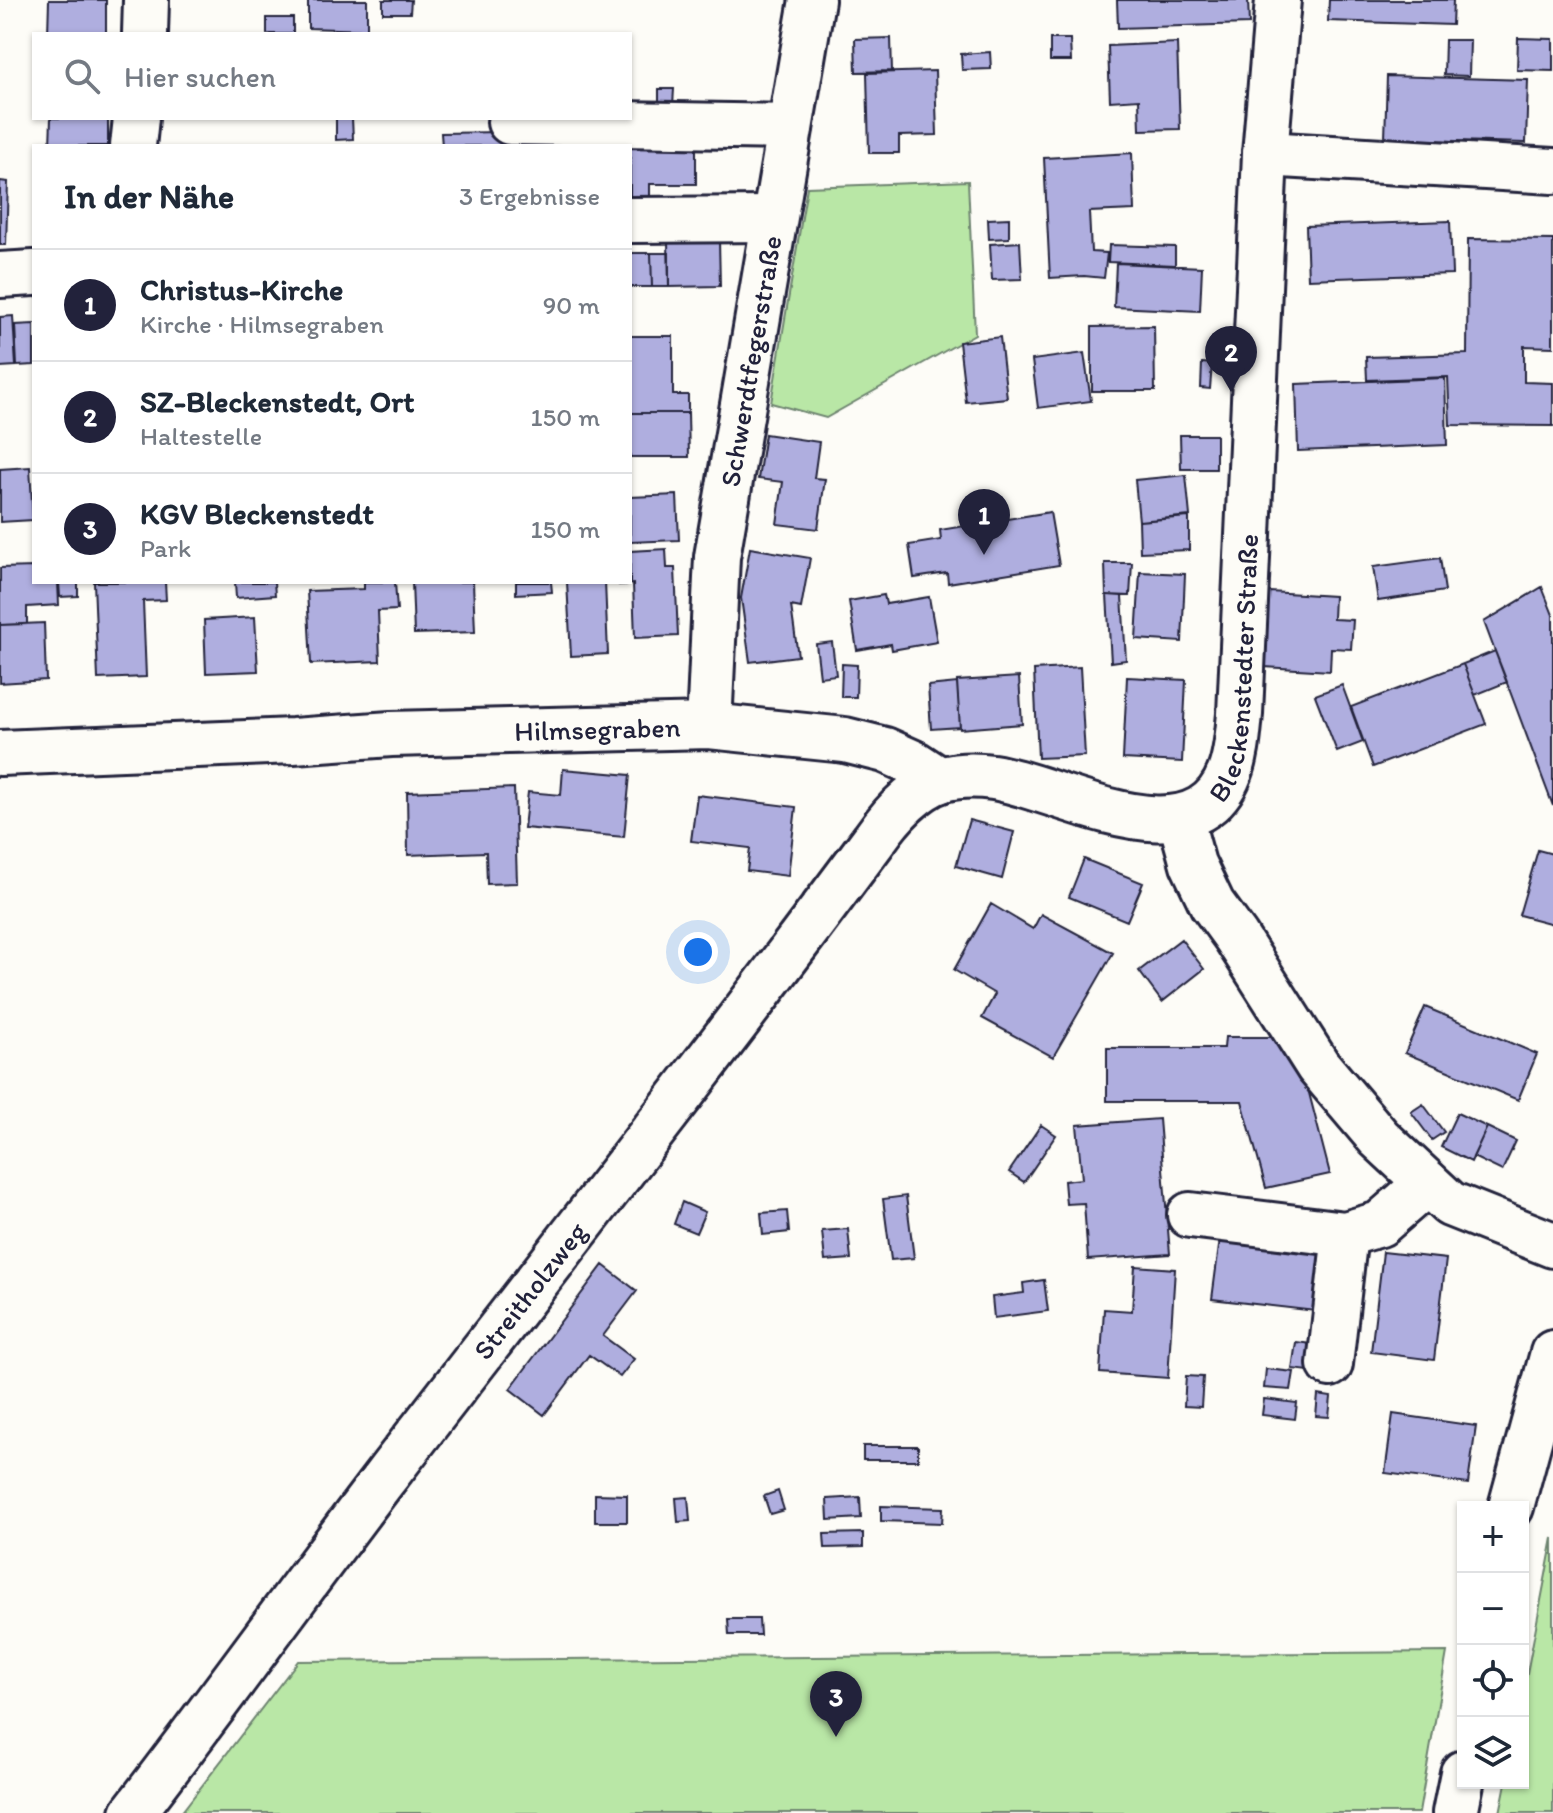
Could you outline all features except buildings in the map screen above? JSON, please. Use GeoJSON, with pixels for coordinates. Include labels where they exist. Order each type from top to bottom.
{"type":"FeatureCollection","features":[{"type":"Feature","properties":{"kind":"street"},"geometry":{"type":"LineString","coordinates":[[145,32],[146,0]]}},
{"type":"Feature","properties":{"kind":"street","name":"Schwerdtfegerstraße"},"geometry":{"type":"LineString","coordinates":[[709,726],[717,557],[812,0]]}},
{"type":"Feature","properties":{"kind":"street","name":"Bleckenstedter Straße"},"geometry":{"type":"LineString","coordinates":[[1278,0],[1265,154],[1240,714],[1231,770],[1221,792],[1211,803],[1180,817],[1193,864],[1212,904],[1318,1066],[1379,1138],[1450,1204],[1553,1245]]}},
{"type":"Feature","properties":{"kind":"street"},"geometry":{"type":"LineString","coordinates":[[133,144],[136,120]]}},
{"type":"Feature","properties":{"kind":"street"},"geometry":{"type":"LineString","coordinates":[[510,122],[790,127]]}},
{"type":"Feature","properties":{"kind":"street"},"geometry":{"type":"LineString","coordinates":[[1265,154],[1553,171]]}},
{"type":"Feature","properties":{"kind":"street"},"geometry":{"type":"LineString","coordinates":[[632,220],[774,219]]}},
{"type":"Feature","properties":{"kind":"street"},"geometry":{"type":"LineString","coordinates":[[0,275],[32,273]]}},
{"type":"Feature","properties":{"kind":"street","name":"Hilmsegraben"},"geometry":{"type":"LineString","coordinates":[[0,753],[391,734],[709,726],[845,740],[885,750],[914,763],[940,780]]}},
{"type":"Feature","properties":{"kind":"street"},"geometry":{"type":"LineString","coordinates":[[940,780],[962,776],[995,777],[1120,814],[1156,820],[1180,817]]}},
{"type":"Feature","properties":{"kind":"street","name":"Streitholzweg"},"geometry":{"type":"LineString","coordinates":[[133,1813],[885,824],[915,795],[940,780]]}},
{"type":"Feature","properties":{"kind":"street"},"geometry":{"type":"LineString","coordinates":[[1190,1215],[1345,1234],[1380,1224],[1427,1183]]}},
{"type":"Feature","properties":{"kind":"street"},"geometry":{"type":"LineString","coordinates":[[1330,1364],[1345,1234]]}},
{"type":"Feature","properties":{"kind":"street"},"geometry":{"type":"LineString","coordinates":[[1513,1501],[1553,1353]]}},
{"type":"Feature","properties":{"kind":"street"},"geometry":{"type":"LineString","coordinates":[[1455,1813],[1460,1789]]}},
{"type":"Feature","properties":{"kind":"green space"},"geometry":{"type":"Polygon","coordinates":[[[968,181],[975,334],[826,418],[771,403],[807,187],[968,181]]]}},
{"type":"Feature","properties":{"kind":"green space"},"geometry":{"type":"Polygon","coordinates":[[[1553,1538],[1553,1813],[1500,1813],[1505,1789],[1529,1789],[1529,1663],[1553,1538]]]}},
{"type":"Feature","properties":{"kind":"green space"},"geometry":{"type":"Polygon","coordinates":[[[1447,1652],[1419,1813],[181,1813],[298,1661],[1447,1652]]]}},
{"type":"Feature","properties":{"kind":"place","name":"SZ-Bleckenstedt, Ort"},"geometry":{"type":"Point","coordinates":[1231,392]}},
{"type":"Feature","properties":{"kind":"place","name":"Christus-Kirche"},"geometry":{"type":"Point","coordinates":[984,555]}},
{"type":"Feature","properties":{"kind":"place","name":"KGV Bleckenstedt"},"geometry":{"type":"Point","coordinates":[836,1737]}}]}
